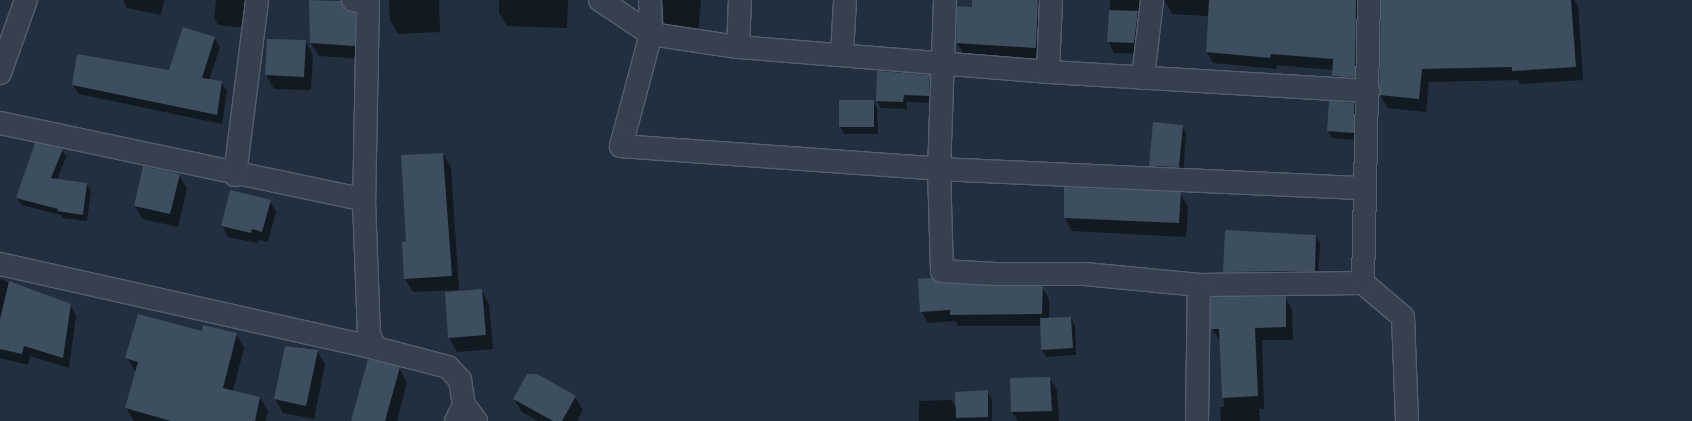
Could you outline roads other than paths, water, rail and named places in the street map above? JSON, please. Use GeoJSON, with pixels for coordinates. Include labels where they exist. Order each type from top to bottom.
{"type":"FeatureCollection","features":[{"type":"Feature","properties":{"kind":"street"},"geometry":{"type":"LineString","coordinates":[[0,73],[26,0]]}},
{"type":"Feature","properties":{"kind":"street"},"geometry":{"type":"LineString","coordinates":[[235,175],[257,0]]}},
{"type":"Feature","properties":{"kind":"street"},"geometry":{"type":"LineString","coordinates":[[600,0],[651,34],[738,47],[842,54],[942,64],[1048,72],[1368,91]]}},
{"type":"Feature","properties":{"kind":"street"},"geometry":{"type":"LineString","coordinates":[[650,0],[651,34],[621,146],[939,169],[1365,188]]}},
{"type":"Feature","properties":{"kind":"street"},"geometry":{"type":"LineString","coordinates":[[738,47],[740,0]]}},
{"type":"Feature","properties":{"kind":"street"},"geometry":{"type":"LineString","coordinates":[[842,54],[845,0]]}},
{"type":"Feature","properties":{"kind":"street"},"geometry":{"type":"LineString","coordinates":[[944,0],[939,169],[942,271],[996,274],[1085,274],[1200,285],[1363,283],[1404,317],[1407,421]]}},
{"type":"Feature","properties":{"kind":"street"},"geometry":{"type":"LineString","coordinates":[[1048,72],[1051,0]]}},
{"type":"Feature","properties":{"kind":"street"},"geometry":{"type":"LineString","coordinates":[[1143,78],[1152,0]]}},
{"type":"Feature","properties":{"kind":"street"},"geometry":{"type":"LineString","coordinates":[[1363,283],[1370,0]]}},
{"type":"Feature","properties":{"kind":"street"},"geometry":{"type":"LineString","coordinates":[[363,1],[364,200],[369,334],[375,348]]}},
{"type":"Feature","properties":{"kind":"street"},"geometry":{"type":"LineString","coordinates":[[0,123],[235,175],[364,200]]}},
{"type":"Feature","properties":{"kind":"street"},"geometry":{"type":"LineString","coordinates":[[0,264],[375,348],[448,367],[460,380],[466,416]]}},
{"type":"Feature","properties":{"kind":"street"},"geometry":{"type":"LineString","coordinates":[[1197,421],[1200,285]]}}]}
